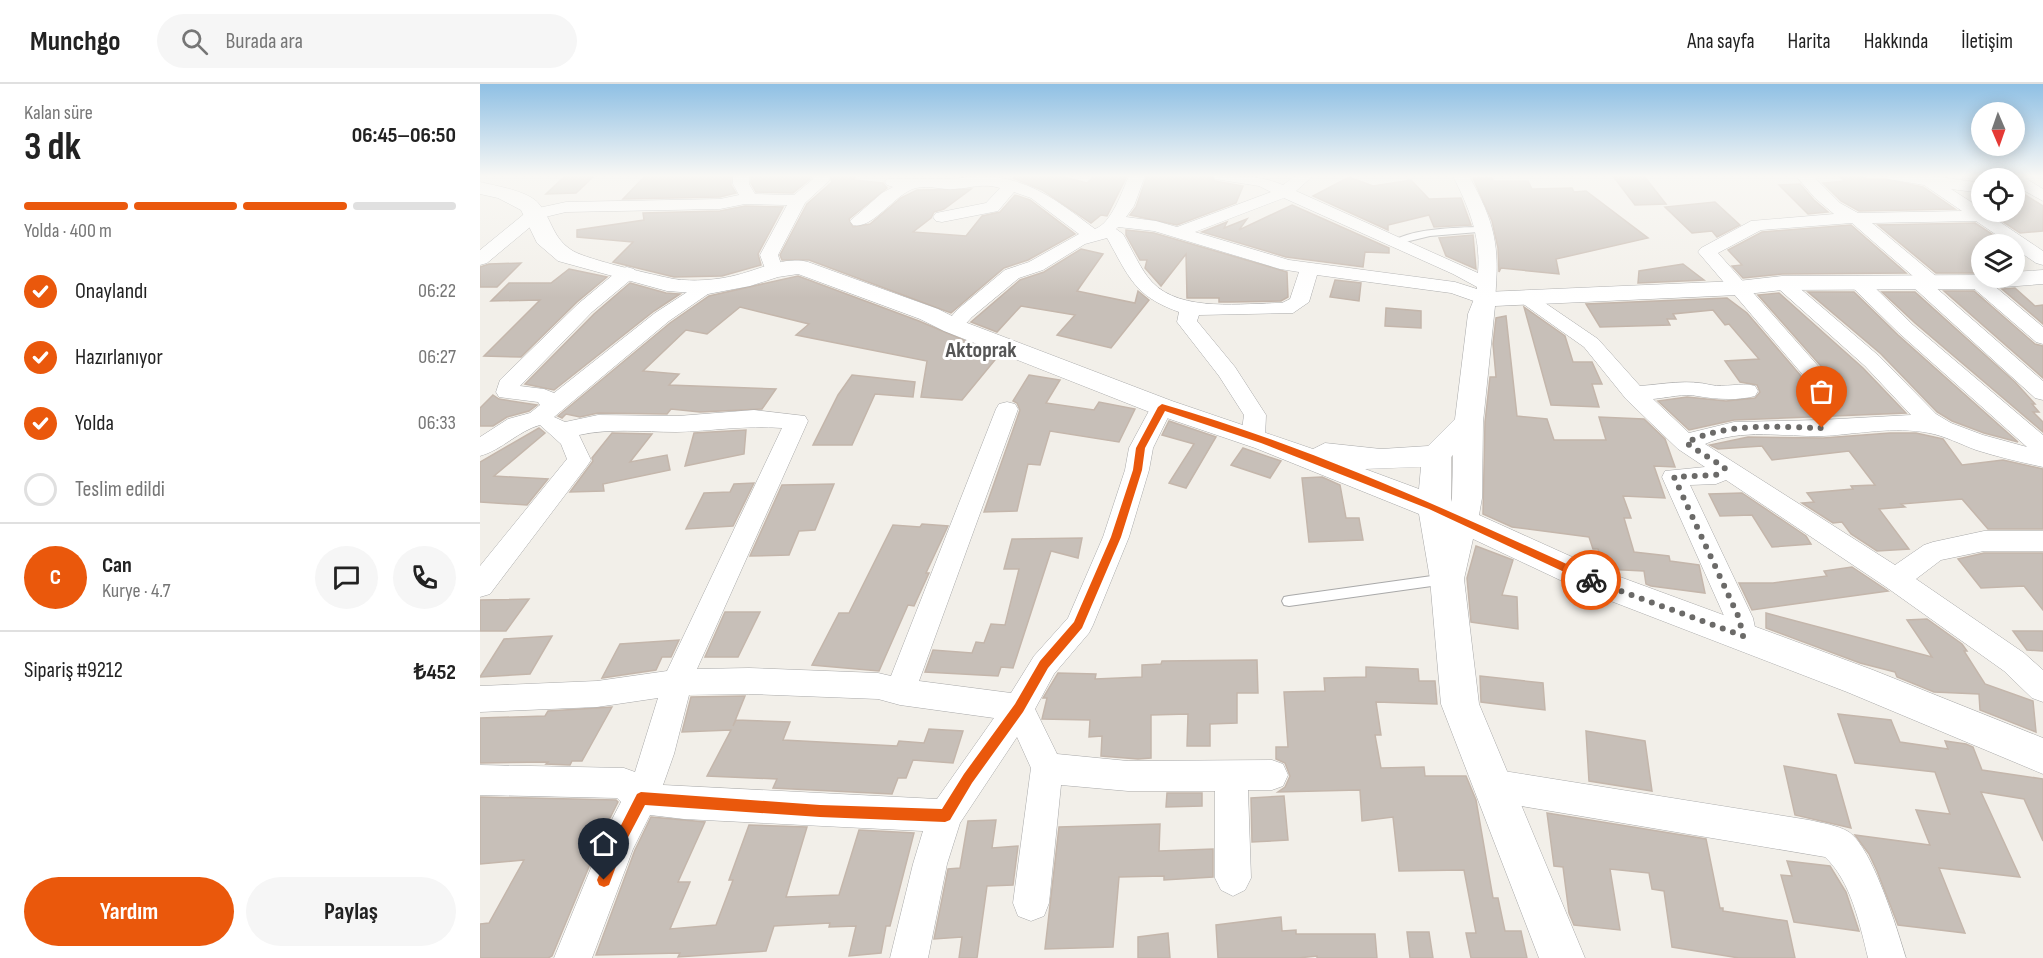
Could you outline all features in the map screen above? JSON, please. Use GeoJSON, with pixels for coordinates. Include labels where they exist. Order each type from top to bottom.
{"type":"FeatureCollection","features":[{"type":"Feature","properties":{"kind":"street"},"geometry":{"type":"LineString","coordinates":[[480,259],[533,217]]}},
{"type":"Feature","properties":{"kind":"street"},"geometry":{"type":"LineString","coordinates":[[537,217],[545,238],[566,256],[675,286],[708,287],[742,282],[774,270],[800,267],[929,314],[953,326],[1162,407],[1259,439],[1433,507],[1589,579],[1860,681],[2043,756]]}},
{"type":"Feature","properties":{"kind":"street"},"geometry":{"type":"LineString","coordinates":[[774,270],[769,255],[789,217]]}},
{"type":"Feature","properties":{"kind":"street"},"geometry":{"type":"LineString","coordinates":[[859,221],[864,217]]}},
{"type":"Feature","properties":{"kind":"street"},"geometry":{"type":"LineString","coordinates":[[1081,217],[1114,234],[1148,289],[1170,302],[1190,309],[1286,309],[1299,302],[1309,269]]}},
{"type":"Feature","properties":{"kind":"street"},"geometry":{"type":"LineString","coordinates":[[1104,229],[1116,217]]}},
{"type":"Feature","properties":{"kind":"street"},"geometry":{"type":"LineString","coordinates":[[1180,232],[1218,217]]}},
{"type":"Feature","properties":{"kind":"street"},"geometry":{"type":"LineString","coordinates":[[1342,217],[1397,241],[1486,292]]}},
{"type":"Feature","properties":{"kind":"street"},"geometry":{"type":"LineString","coordinates":[[1447,579],[1467,498],[1469,422],[1480,314],[1490,262],[1487,229],[1481,217]]}},
{"type":"Feature","properties":{"kind":"street"},"geometry":{"type":"LineString","coordinates":[[1848,217],[1856,218],[2043,393]]}},
{"type":"Feature","properties":{"kind":"street"},"geometry":{"type":"LineString","coordinates":[[1822,384],[1707,252],[1757,225],[1856,218],[1931,217]]}},
{"type":"Feature","properties":{"kind":"street"},"geometry":{"type":"LineString","coordinates":[[1989,222],[2043,259]]}},
{"type":"Feature","properties":{"kind":"street"},"geometry":{"type":"LineString","coordinates":[[953,326],[965,313],[1012,274],[1036,266],[1079,240],[1104,229],[1156,226],[1235,251],[1309,269],[1522,296],[1738,288],[1782,283],[1971,282]]}},
{"type":"Feature","properties":{"kind":"street"},"geometry":{"type":"LineString","coordinates":[[480,586],[579,460],[576,447],[551,417],[544,396],[507,392],[511,380],[585,308],[627,273]]}},
{"type":"Feature","properties":{"kind":"street"},"geometry":{"type":"LineString","coordinates":[[2025,278],[2043,277]]}},
{"type":"Feature","properties":{"kind":"street"},"geometry":{"type":"LineString","coordinates":[[1858,282],[1906,329],[2014,421],[2043,449]]}},
{"type":"Feature","properties":{"kind":"street"},"geometry":{"type":"LineString","coordinates":[[1782,283],[1872,361],[1928,419],[1952,432]]}},
{"type":"Feature","properties":{"kind":"street"},"geometry":{"type":"LineString","coordinates":[[551,417],[662,317],[708,287]]}},
{"type":"Feature","properties":{"kind":"street"},"geometry":{"type":"LineString","coordinates":[[1985,288],[2043,338]]}},
{"type":"Feature","properties":{"kind":"street"},"geometry":{"type":"LineString","coordinates":[[1522,296],[1592,343],[1634,394],[1686,443],[1896,579],[2013,662],[2043,689]]}},
{"type":"Feature","properties":{"kind":"street"},"geometry":{"type":"LineString","coordinates":[[1190,309],[1187,322],[1227,372],[1255,415],[1259,439]]}},
{"type":"Feature","properties":{"kind":"street"},"geometry":{"type":"LineString","coordinates":[[1634,394],[1701,388],[1707,392],[1747,390]]}},
{"type":"Feature","properties":{"kind":"street"},"geometry":{"type":"LineString","coordinates":[[909,958],[930,864],[945,816],[968,778],[1019,708],[1044,664],[1079,625],[1116,537],[1137,470],[1141,448],[1162,407]]}},
{"type":"Feature","properties":{"kind":"street"},"geometry":{"type":"LineString","coordinates":[[900,692],[1007,409]]}},
{"type":"Feature","properties":{"kind":"street"},"geometry":{"type":"LineString","coordinates":[[480,448],[516,424],[551,417],[598,423],[678,424],[754,418],[797,421],[680,674],[658,754],[641,798],[619,841],[573,958]]}},
{"type":"Feature","properties":{"kind":"street"},"geometry":{"type":"LineString","coordinates":[[1259,439],[1353,458],[1407,461],[1437,454],[1469,422]]}},
{"type":"Feature","properties":{"kind":"street"},"geometry":{"type":"LineString","coordinates":[[1686,443],[1697,437],[1730,430],[1822,428],[1887,422],[1930,425],[1991,447],[2043,459]]}},
{"type":"Feature","properties":{"kind":"street"},"geometry":{"type":"LineString","coordinates":[[1437,454],[1433,507],[1447,579],[1460,704],[1562,958]]}},
{"type":"Feature","properties":{"kind":"street"},"geometry":{"type":"LineString","coordinates":[[1725,468],[1716,475],[1674,477],[1739,618],[1743,636]]}},
{"type":"Feature","properties":{"kind":"street"},"geometry":{"type":"LineString","coordinates":[[1367,483],[1408,515],[1424,531],[1447,579]]}},
{"type":"Feature","properties":{"kind":"street"},"geometry":{"type":"LineString","coordinates":[[1896,579],[1933,552],[1984,541],[2043,541]]}},
{"type":"Feature","properties":{"kind":"street"},"geometry":{"type":"LineString","coordinates":[[2013,662],[2043,668]]}},
{"type":"Feature","properties":{"kind":"street"},"geometry":{"type":"LineString","coordinates":[[480,699],[597,694],[679,682],[749,681],[878,686],[900,692],[1019,708]]}},
{"type":"Feature","properties":{"kind":"street"},"geometry":{"type":"LineString","coordinates":[[1019,708],[1047,768],[1031,903]]}},
{"type":"Feature","properties":{"kind":"street"},"geometry":{"type":"LineString","coordinates":[[1047,768],[1128,776],[1272,776]]}},
{"type":"Feature","properties":{"kind":"street"},"geometry":{"type":"LineString","coordinates":[[1231,777],[1233,878]]}},
{"type":"Feature","properties":{"kind":"street"},"geometry":{"type":"LineString","coordinates":[[480,780],[624,783],[641,798],[820,811],[945,816]]}},
{"type":"Feature","properties":{"kind":"street"},"geometry":{"type":"LineString","coordinates":[[1491,785],[1809,837],[1837,845],[1853,865],[1879,930],[1887,958]]}},
{"type":"Feature","properties":{"kind":"lane"},"geometry":{"type":"LineString","coordinates":[[1397,241],[1418,234],[1487,229]]}},
{"type":"Feature","properties":{"kind":"lane"},"geometry":{"type":"LineString","coordinates":[[1289,601],[1447,579]]}},
{"type":"Feature","properties":{"kind":"building"},"geometry":{"type":"Polygon","coordinates":[[[644,217],[778,217],[758,254],[761,265],[722,276],[674,277],[613,262],[633,242],[577,237],[577,230],[644,220],[644,217]]]}},
{"type":"Feature","properties":{"kind":"building"},"geometry":{"type":"Polygon","coordinates":[[[800,217],[852,217],[849,219],[853,227],[870,224],[879,217],[932,217],[913,232],[966,236],[981,217],[1052,217],[1075,234],[1028,260],[1004,268],[951,313],[809,260],[782,260],[780,255],[800,217]]]}},
{"type":"Feature","properties":{"kind":"building"},"geometry":{"type":"Polygon","coordinates":[[[1082,217],[1099,217],[1091,223],[1082,217]]]}},
{"type":"Feature","properties":{"kind":"building"},"geometry":{"type":"Polygon","coordinates":[[[1138,217],[1199,217],[1177,225],[1138,217]]]}},
{"type":"Feature","properties":{"kind":"building"},"geometry":{"type":"Polygon","coordinates":[[[1267,217],[1319,217],[1389,248],[1389,253],[1365,252],[1363,267],[1286,257],[1202,232],[1227,222],[1224,228],[1247,219],[1239,230],[1267,217]]]}},
{"type":"Feature","properties":{"kind":"building"},"geometry":{"type":"Polygon","coordinates":[[[1359,217],[1422,217],[1388,225],[1388,230],[1359,217]]]}},
{"type":"Feature","properties":{"kind":"building"},"geometry":{"type":"Polygon","coordinates":[[[1430,217],[1468,217],[1471,225],[1434,227],[1430,217]]]}},
{"type":"Feature","properties":{"kind":"building"},"geometry":{"type":"Polygon","coordinates":[[[1490,217],[1620,217],[1648,238],[1556,259],[1559,274],[1501,268],[1499,272],[1498,248],[1490,217]]]}},
{"type":"Feature","properties":{"kind":"building"},"geometry":{"type":"Polygon","coordinates":[[[1675,217],[1731,217],[1740,225],[1717,237],[1712,231],[1692,233],[1675,217]]]}},
{"type":"Feature","properties":{"kind":"building"},"geometry":{"type":"Polygon","coordinates":[[[2025,217],[2043,217],[2043,231],[2020,233],[2003,222],[2025,222],[2025,217]]]}},
{"type":"Feature","properties":{"kind":"building"},"geometry":{"type":"Polygon","coordinates":[[[1975,223],[1992,234],[1971,234],[1971,273],[1936,273],[1878,225],[1975,223]]]}},
{"type":"Feature","properties":{"kind":"building"},"geometry":{"type":"Polygon","coordinates":[[[1851,225],[1906,273],[1782,274],[1743,278],[1732,266],[1742,265],[1728,250],[1762,232],[1851,225]]]}},
{"type":"Feature","properties":{"kind":"building"},"geometry":{"type":"Polygon","coordinates":[[[1126,230],[1154,233],[1287,272],[1288,297],[1281,301],[1231,302],[1219,302],[1219,298],[1187,298],[1186,254],[1161,286],[1145,268],[1147,260],[1140,260],[1126,235],[1126,230]]]}},
{"type":"Feature","properties":{"kind":"building"},"geometry":{"type":"Polygon","coordinates":[[[1473,235],[1476,269],[1446,256],[1439,238],[1473,235]]]}},
{"type":"Feature","properties":{"kind":"building"},"geometry":{"type":"Polygon","coordinates":[[[1081,249],[1103,254],[1077,291],[1135,303],[1138,291],[1149,300],[1111,348],[1057,335],[1075,315],[1021,306],[997,332],[971,322],[1020,280],[1044,272],[1081,249]]]}},
{"type":"Feature","properties":{"kind":"building"},"geometry":{"type":"Polygon","coordinates":[[[521,263],[497,287],[480,287],[480,267],[489,264],[521,263]]]}},
{"type":"Feature","properties":{"kind":"building"},"geometry":{"type":"Polygon","coordinates":[[[1683,264],[1704,280],[1638,283],[1639,271],[1683,264]]]}},
{"type":"Feature","properties":{"kind":"building"},"geometry":{"type":"Polygon","coordinates":[[[569,269],[607,277],[577,302],[521,357],[484,356],[540,300],[491,301],[509,283],[551,283],[569,269]]]}},
{"type":"Feature","properties":{"kind":"building"},"geometry":{"type":"Polygon","coordinates":[[[798,276],[919,321],[999,355],[962,400],[921,397],[927,361],[796,335],[809,324],[740,307],[707,334],[686,330],[643,371],[679,374],[669,385],[776,389],[762,409],[700,412],[671,409],[667,414],[598,413],[580,417],[566,414],[562,418],[558,416],[670,323],[709,296],[798,276]]]}},
{"type":"Feature","properties":{"kind":"building"},"geometry":{"type":"Polygon","coordinates":[[[1335,280],[1361,283],[1359,301],[1330,297],[1335,280]]]}},
{"type":"Feature","properties":{"kind":"building"},"geometry":{"type":"Polygon","coordinates":[[[630,283],[666,293],[680,294],[654,311],[554,390],[525,384],[594,314],[630,283]]]}},
{"type":"Feature","properties":{"kind":"building"},"geometry":{"type":"Polygon","coordinates":[[[2015,288],[2035,306],[2043,305],[2043,324],[2002,289],[2015,288]]]}},
{"type":"Feature","properties":{"kind":"building"},"geometry":{"type":"Polygon","coordinates":[[[1944,291],[1974,291],[2035,344],[2043,346],[2043,378],[1944,291]]]}},
{"type":"Feature","properties":{"kind":"building"},"geometry":{"type":"Polygon","coordinates":[[[1808,292],[1854,292],[1898,335],[2018,442],[1984,433],[1952,421],[1937,412],[1881,354],[1808,292]]]}},
{"type":"Feature","properties":{"kind":"building"},"geometry":{"type":"Polygon","coordinates":[[[1882,292],[1915,292],[2015,382],[2035,404],[2032,404],[2039,412],[2033,412],[2043,422],[2043,432],[1915,323],[1882,292]]]}},
{"type":"Feature","properties":{"kind":"building"},"geometry":{"type":"Polygon","coordinates":[[[1779,293],[1863,368],[1906,413],[1734,420],[1689,430],[1658,401],[1687,397],[1726,401],[1755,398],[1760,392],[1757,385],[1740,382],[1725,361],[1759,359],[1729,324],[1725,325],[1713,310],[1673,314],[1676,319],[1667,319],[1670,325],[1600,327],[1586,304],[1727,298],[1747,313],[1813,390],[1822,393],[1832,391],[1836,383],[1758,295],[1779,293]]]}},
{"type":"Feature","properties":{"kind":"building"},"geometry":{"type":"Polygon","coordinates":[[[1524,307],[1565,336],[1573,362],[1592,362],[1602,384],[1592,384],[1599,407],[1551,405],[1524,307]]]}},
{"type":"Feature","properties":{"kind":"building"},"geometry":{"type":"Polygon","coordinates":[[[1386,308],[1421,311],[1421,328],[1385,326],[1386,308]]]}},
{"type":"Feature","properties":{"kind":"building"},"geometry":{"type":"Polygon","coordinates":[[[1506,316],[1517,416],[1547,419],[1554,440],[1606,440],[1599,417],[1644,419],[1665,439],[1675,467],[1654,466],[1665,498],[1623,496],[1631,518],[1624,518],[1634,552],[1669,556],[1670,561],[1699,565],[1705,593],[1651,586],[1646,584],[1644,571],[1604,569],[1598,549],[1593,549],[1589,537],[1512,527],[1483,514],[1485,422],[1490,377],[1496,377],[1493,344],[1496,318],[1506,316]]]}},
{"type":"Feature","properties":{"kind":"building"},"geometry":{"type":"Polygon","coordinates":[[[852,375],[915,382],[913,397],[875,394],[852,445],[813,445],[838,395],[852,375]]]}},
{"type":"Feature","properties":{"kind":"building"},"geometry":{"type":"Polygon","coordinates":[[[1029,375],[1060,380],[1046,403],[1094,410],[1099,402],[1135,409],[1119,442],[1050,431],[1040,465],[1028,464],[1017,511],[984,512],[1020,410],[1017,403],[1013,401],[1029,375]]]}},
{"type":"Feature","properties":{"kind":"building"},"geometry":{"type":"Polygon","coordinates":[[[493,395],[499,399],[537,405],[529,411],[507,417],[493,426],[480,426],[480,408],[493,395]]]}},
{"type":"Feature","properties":{"kind":"building"},"geometry":{"type":"Polygon","coordinates":[[[1169,421],[1216,437],[1186,488],[1169,483],[1194,444],[1162,435],[1169,421]]]}},
{"type":"Feature","properties":{"kind":"building"},"geometry":{"type":"Polygon","coordinates":[[[539,428],[545,433],[494,476],[548,479],[527,505],[480,502],[480,462],[539,428]]]}},
{"type":"Feature","properties":{"kind":"building"},"geometry":{"type":"Polygon","coordinates":[[[746,430],[744,454],[685,466],[694,433],[746,430]]]}},
{"type":"Feature","properties":{"kind":"building"},"geometry":{"type":"Polygon","coordinates":[[[612,433],[652,434],[630,462],[667,455],[670,470],[603,484],[604,491],[570,492],[593,461],[592,458],[612,433]]]}},
{"type":"Feature","properties":{"kind":"building"},"geometry":{"type":"Polygon","coordinates":[[[1916,433],[1943,439],[1962,465],[2003,460],[2043,469],[2043,529],[1988,529],[1962,499],[1901,504],[1905,507],[1879,509],[1909,549],[1877,551],[1851,534],[1842,522],[1833,523],[1802,503],[1814,502],[1807,493],[1853,489],[1851,486],[1875,485],[1849,451],[1772,460],[1762,446],[1718,449],[1710,445],[1748,437],[1823,438],[1916,433]]]}},
{"type":"Feature","properties":{"kind":"building"},"geometry":{"type":"Polygon","coordinates":[[[1243,448],[1281,461],[1270,478],[1231,465],[1243,448]]]}},
{"type":"Feature","properties":{"kind":"building"},"geometry":{"type":"Polygon","coordinates":[[[1322,477],[1340,485],[1346,518],[1359,518],[1363,540],[1309,542],[1302,478],[1322,477]]]}},
{"type":"Feature","properties":{"kind":"building"},"geometry":{"type":"Polygon","coordinates":[[[754,483],[733,526],[686,529],[704,493],[730,492],[734,484],[754,483]]]}},
{"type":"Feature","properties":{"kind":"building"},"geometry":{"type":"Polygon","coordinates":[[[834,484],[815,530],[799,531],[789,555],[750,556],[782,485],[834,484]]]}},
{"type":"Feature","properties":{"kind":"building"},"geometry":{"type":"Polygon","coordinates":[[[1742,493],[1806,536],[1811,544],[1772,547],[1752,515],[1720,516],[1709,494],[1742,493]]]}},
{"type":"Feature","properties":{"kind":"building"},"geometry":{"type":"Polygon","coordinates":[[[922,524],[948,526],[926,573],[929,573],[914,606],[908,605],[879,671],[812,665],[839,613],[849,613],[893,525],[920,527],[922,524]]]}},
{"type":"Feature","properties":{"kind":"building"},"geometry":{"type":"Polygon","coordinates":[[[1082,538],[1078,558],[1051,551],[1013,668],[1001,667],[998,676],[925,672],[933,650],[972,653],[976,642],[984,643],[991,624],[1005,625],[1019,569],[1004,569],[1012,539],[1082,538]]]}},
{"type":"Feature","properties":{"kind":"building"},"geometry":{"type":"Polygon","coordinates":[[[1476,546],[1513,560],[1502,595],[1517,597],[1518,629],[1471,622],[1467,578],[1476,546]]]}},
{"type":"Feature","properties":{"kind":"building"},"geometry":{"type":"Polygon","coordinates":[[[1984,553],[2043,553],[2043,610],[2024,586],[1981,588],[1958,559],[1984,553]]]}},
{"type":"Feature","properties":{"kind":"building"},"geometry":{"type":"Polygon","coordinates":[[[1852,567],[1888,591],[1752,610],[1739,583],[1773,583],[1827,576],[1824,571],[1852,567]]]}},
{"type":"Feature","properties":{"kind":"building"},"geometry":{"type":"Polygon","coordinates":[[[529,599],[506,631],[480,631],[480,600],[529,599]]]}},
{"type":"Feature","properties":{"kind":"building"},"geometry":{"type":"Polygon","coordinates":[[[725,612],[760,612],[738,657],[705,657],[725,612]]]}},
{"type":"Feature","properties":{"kind":"building"},"geometry":{"type":"Polygon","coordinates":[[[1766,613],[1932,657],[1907,620],[1927,619],[1962,644],[1985,684],[2033,701],[2036,732],[1980,710],[1979,694],[1934,692],[1897,677],[1895,672],[1860,663],[1766,628],[1766,613]]]}},
{"type":"Feature","properties":{"kind":"building"},"geometry":{"type":"Polygon","coordinates":[[[2013,631],[2043,631],[2043,651],[2027,650],[2013,631]]]}},
{"type":"Feature","properties":{"kind":"building"},"geometry":{"type":"Polygon","coordinates":[[[552,636],[530,674],[480,677],[504,639],[552,636]]]}},
{"type":"Feature","properties":{"kind":"building"},"geometry":{"type":"Polygon","coordinates":[[[679,640],[671,657],[662,657],[656,670],[602,678],[620,644],[679,640]]]}},
{"type":"Feature","properties":{"kind":"building"},"geometry":{"type":"Polygon","coordinates":[[[1257,660],[1258,693],[1237,693],[1237,723],[1210,724],[1210,746],[1187,746],[1188,714],[1151,715],[1151,758],[1138,759],[1101,756],[1102,736],[1089,737],[1090,720],[1042,719],[1047,698],[1043,698],[1058,673],[1096,674],[1095,679],[1142,677],[1142,665],[1161,664],[1162,661],[1257,660]]]}},
{"type":"Feature","properties":{"kind":"building"},"geometry":{"type":"Polygon","coordinates":[[[1366,667],[1418,669],[1419,681],[1435,681],[1437,704],[1376,702],[1381,735],[1375,735],[1381,768],[1424,767],[1425,776],[1466,776],[1476,800],[1493,898],[1498,898],[1505,931],[1521,931],[1527,958],[1471,958],[1466,933],[1476,933],[1464,870],[1399,871],[1393,817],[1362,821],[1360,790],[1278,792],[1285,787],[1290,776],[1285,763],[1276,759],[1276,747],[1288,747],[1284,692],[1325,691],[1324,678],[1366,677],[1366,667]]]}},
{"type":"Feature","properties":{"kind":"building"},"geometry":{"type":"Polygon","coordinates":[[[1480,676],[1543,683],[1545,710],[1481,702],[1480,676]]]}},
{"type":"Feature","properties":{"kind":"building"},"geometry":{"type":"Polygon","coordinates":[[[745,696],[733,726],[736,720],[790,722],[783,740],[897,746],[899,741],[924,743],[929,729],[963,731],[953,763],[913,760],[906,778],[898,778],[892,794],[773,788],[777,779],[707,776],[731,730],[682,732],[691,697],[745,696]]]}},
{"type":"Feature","properties":{"kind":"building"},"geometry":{"type":"Polygon","coordinates":[[[612,707],[582,761],[572,761],[570,765],[546,764],[548,762],[480,763],[480,718],[545,716],[548,711],[612,707]]]}},
{"type":"Feature","properties":{"kind":"building"},"geometry":{"type":"Polygon","coordinates":[[[1838,714],[1891,720],[1900,742],[1948,749],[1945,741],[1966,744],[1973,747],[1982,770],[2043,779],[2043,841],[2024,799],[1981,792],[2020,877],[1939,868],[1965,933],[1898,925],[1869,854],[1855,835],[1930,845],[1916,810],[1950,814],[1935,772],[1855,763],[1838,714]]]}},
{"type":"Feature","properties":{"kind":"building"},"geometry":{"type":"Polygon","coordinates":[[[1586,731],[1645,741],[1652,791],[1589,781],[1586,731]]]}},
{"type":"Feature","properties":{"kind":"building"},"geometry":{"type":"Polygon","coordinates":[[[1784,766],[1836,775],[1851,828],[1795,815],[1784,766]]]}},
{"type":"Feature","properties":{"kind":"building"},"geometry":{"type":"Polygon","coordinates":[[[1167,793],[1202,793],[1202,806],[1166,807],[1167,793]]]}},
{"type":"Feature","properties":{"kind":"building"},"geometry":{"type":"Polygon","coordinates":[[[1284,796],[1288,840],[1252,842],[1251,798],[1284,796]]]}},
{"type":"Feature","properties":{"kind":"building"},"geometry":{"type":"Polygon","coordinates":[[[480,797],[616,800],[618,802],[552,956],[548,958],[480,958],[480,924],[489,923],[524,860],[480,864],[480,797]]]}},
{"type":"Feature","properties":{"kind":"building"},"geometry":{"type":"Polygon","coordinates":[[[1547,813],[1706,839],[1720,908],[1723,908],[1723,911],[1787,921],[1795,958],[1739,958],[1672,947],[1664,891],[1652,889],[1649,873],[1610,869],[1620,930],[1574,925],[1569,913],[1563,867],[1554,866],[1547,813]]]}},
{"type":"Feature","properties":{"kind":"building"},"geometry":{"type":"Polygon","coordinates":[[[651,817],[705,822],[678,882],[690,882],[670,929],[716,925],[733,880],[729,880],[749,825],[807,827],[786,897],[839,895],[859,830],[914,833],[890,926],[886,926],[881,953],[849,956],[856,926],[829,927],[830,923],[774,926],[766,951],[678,957],[680,953],[596,955],[635,850],[651,817]]]}},
{"type":"Feature","properties":{"kind":"building"},"geometry":{"type":"Polygon","coordinates":[[[996,820],[992,848],[1018,846],[1013,885],[987,886],[977,958],[959,958],[962,937],[934,939],[948,869],[960,868],[968,821],[996,820]]]}},
{"type":"Feature","properties":{"kind":"building"},"geometry":{"type":"Polygon","coordinates":[[[1160,824],[1159,851],[1213,849],[1213,877],[1164,880],[1164,876],[1119,877],[1113,947],[1045,949],[1059,827],[1160,824]]]}},
{"type":"Feature","properties":{"kind":"building"},"geometry":{"type":"Polygon","coordinates":[[[1787,861],[1830,866],[1846,892],[1859,931],[1794,922],[1781,875],[1792,876],[1787,861]]]}},
{"type":"Feature","properties":{"kind":"building"},"geometry":{"type":"Polygon","coordinates":[[[1281,917],[1282,931],[1296,930],[1296,934],[1375,934],[1377,958],[1317,958],[1317,956],[1218,958],[1216,925],[1281,917]]]}},
{"type":"Feature","properties":{"kind":"building"},"geometry":{"type":"Polygon","coordinates":[[[1407,932],[1429,932],[1433,958],[1410,958],[1407,932]]]}},
{"type":"Feature","properties":{"kind":"building"},"geometry":{"type":"Polygon","coordinates":[[[1168,933],[1170,958],[1138,958],[1138,937],[1168,933]]]}},
{"type":"Feature","properties":{"kind":"way so far"},"geometry":{"type":"LineString","coordinates":[[1591,580],[1743,636],[1739,618],[1674,477],[1716,475],[1725,468],[1686,443],[1697,437],[1730,430],[1782,427],[1822,428]]}},
{"type":"Feature","properties":{"kind":"district","name":"Aktoprak"},"geometry":{"type":"Point","coordinates":[981,350]}},
{"type":"Feature","properties":{"kind":"route"},"geometry":{"type":"LineString","coordinates":[[604,880],[619,841],[641,798],[684,803],[945,816],[968,778],[1019,708],[1044,664],[1079,625],[1116,537],[1137,470],[1141,448],[1162,407],[1264,441],[1433,507],[1591,580]]}}]}
